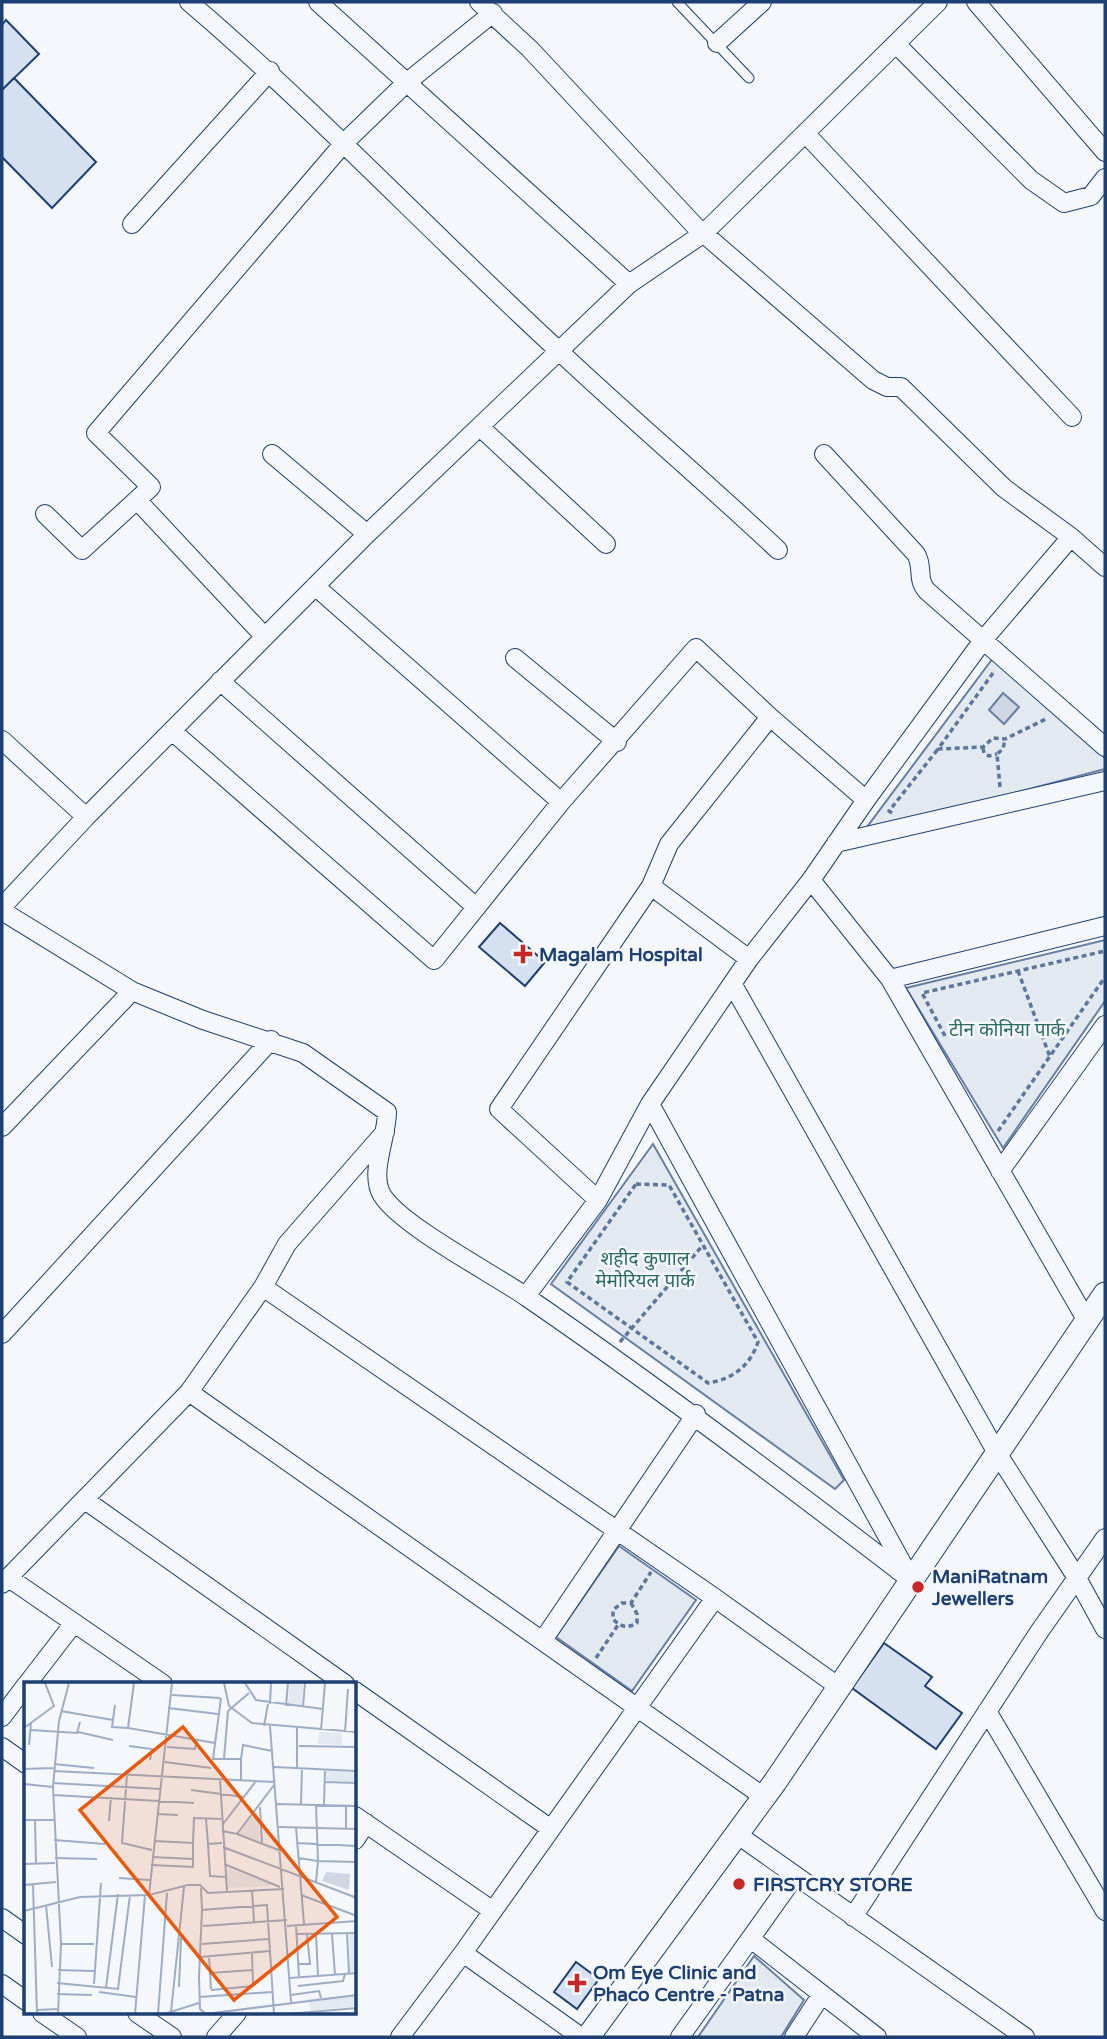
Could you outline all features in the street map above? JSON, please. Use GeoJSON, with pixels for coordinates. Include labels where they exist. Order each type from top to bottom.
{"type":"FeatureCollection","features":[{"type":"Feature","properties":{"kind":"street"},"geometry":{"type":"LineString","coordinates":[[189,2],[270,71],[559,352],[684,461],[778,550]]}},
{"type":"Feature","properties":{"kind":"street"},"geometry":{"type":"LineString","coordinates":[[318,2],[629,284]]}},
{"type":"Feature","properties":{"kind":"street"},"geometry":{"type":"LineString","coordinates":[[717,43],[762,2]]}},
{"type":"Feature","properties":{"kind":"street"},"geometry":{"type":"LineString","coordinates":[[911,1580],[696,1414],[526,1296],[392,1209],[376,1179],[387,1129],[387,1112],[303,1053],[271,1040],[202,1020],[132,991],[2,909],[86,817],[368,534],[629,284],[704,233],[938,2]]}},
{"type":"Feature","properties":{"kind":"street"},"geometry":{"type":"LineString","coordinates":[[976,2],[1105,152]]}},
{"type":"Feature","properties":{"kind":"street"},"geometry":{"type":"LineString","coordinates":[[45,514],[82,550],[151,486],[96,433],[344,143],[486,8],[704,233],[873,380],[887,387],[901,387],[1004,488],[1072,537],[1105,567]]}},
{"type":"Feature","properties":{"kind":"street"},"geometry":{"type":"LineString","coordinates":[[896,44],[1031,180],[1064,203],[1091,196],[1105,178]]}},
{"type":"Feature","properties":{"kind":"street"},"geometry":{"type":"LineString","coordinates":[[132,224],[270,71]]}},
{"type":"Feature","properties":{"kind":"street"},"geometry":{"type":"LineString","coordinates":[[805,133],[1072,417]]}},
{"type":"Feature","properties":{"kind":"street"},"geometry":{"type":"LineString","coordinates":[[480,427],[606,544]]}},
{"type":"Feature","properties":{"kind":"street"},"geometry":{"type":"LineString","coordinates":[[272,454],[368,534]]}},
{"type":"Feature","properties":{"kind":"street"},"geometry":{"type":"LineString","coordinates":[[824,454],[916,554],[920,560],[921,584],[1105,747]]}},
{"type":"Feature","properties":{"kind":"street"},"geometry":{"type":"LineString","coordinates":[[138,500],[265,637]]}},
{"type":"Feature","properties":{"kind":"street"},"geometry":{"type":"LineString","coordinates":[[526,1296],[598,1200],[650,1104],[749,959],[811,880],[984,639],[1072,537]]}},
{"type":"Feature","properties":{"kind":"street"},"geometry":{"type":"LineString","coordinates":[[315,586],[561,802]]}},
{"type":"Feature","properties":{"kind":"street"},"geometry":{"type":"LineString","coordinates":[[172,731],[434,960],[561,802],[617,742],[696,648],[769,717],[866,800]]}},
{"type":"Feature","properties":{"kind":"street"},"geometry":{"type":"LineString","coordinates":[[515,658],[617,742]]}},
{"type":"Feature","properties":{"kind":"street"},"geometry":{"type":"LineString","coordinates":[[220,681],[476,907]]}},
{"type":"Feature","properties":{"kind":"street"},"geometry":{"type":"LineString","coordinates":[[598,1200],[499,1109],[651,886],[669,844],[769,717]]}},
{"type":"Feature","properties":{"kind":"street"},"geometry":{"type":"LineString","coordinates":[[2,740],[86,817]]}},
{"type":"Feature","properties":{"kind":"street"},"geometry":{"type":"LineString","coordinates":[[836,844],[1105,781]]}},
{"type":"Feature","properties":{"kind":"street"},"geometry":{"type":"LineString","coordinates":[[811,880],[890,979],[1087,1321]]}},
{"type":"Feature","properties":{"kind":"street"},"geometry":{"type":"LineString","coordinates":[[651,886],[749,959]]}},
{"type":"Feature","properties":{"kind":"street"},"geometry":{"type":"LineString","coordinates":[[890,979],[1105,926]]}},
{"type":"Feature","properties":{"kind":"street"},"geometry":{"type":"LineString","coordinates":[[733,985],[997,1453],[1077,1578],[1105,1629]]}},
{"type":"Feature","properties":{"kind":"street"},"geometry":{"type":"LineString","coordinates":[[2,1127],[132,991]]}},
{"type":"Feature","properties":{"kind":"street"},"geometry":{"type":"LineString","coordinates":[[1000,1171],[1105,1025]]}},
{"type":"Feature","properties":{"kind":"street"},"geometry":{"type":"LineString","coordinates":[[2,1334],[271,1040]]}},
{"type":"Feature","properties":{"kind":"street"},"geometry":{"type":"LineString","coordinates":[[650,1104],[911,1580]]}},
{"type":"Feature","properties":{"kind":"street"},"geometry":{"type":"LineString","coordinates":[[160,1682],[74,1623],[5,1581],[189,1392],[263,1287],[287,1244],[387,1129]]}},
{"type":"Feature","properties":{"kind":"street"},"geometry":{"type":"LineString","coordinates":[[263,1287],[620,1530],[839,1687]]}},
{"type":"Feature","properties":{"kind":"street"},"geometry":{"type":"LineString","coordinates":[[589,2037],[738,1835],[1105,1294]]}},
{"type":"Feature","properties":{"kind":"street"},"geometry":{"type":"LineString","coordinates":[[189,1392],[764,1797]]}},
{"type":"Feature","properties":{"kind":"street"},"geometry":{"type":"LineString","coordinates":[[543,1640],[696,1414]]}},
{"type":"Feature","properties":{"kind":"street"},"geometry":{"type":"LineString","coordinates":[[85,1500],[342,1682]]}},
{"type":"Feature","properties":{"kind":"street"},"geometry":{"type":"LineString","coordinates":[[853,1917],[987,1711],[1105,1538]]}},
{"type":"Feature","properties":{"kind":"street"},"geometry":{"type":"LineString","coordinates":[[400,2037],[463,1953],[715,1598]]}},
{"type":"Feature","properties":{"kind":"street"},"geometry":{"type":"LineString","coordinates":[[29,1682],[74,1623]]}},
{"type":"Feature","properties":{"kind":"street"},"geometry":{"type":"LineString","coordinates":[[2,1717],[24,1688]]}},
{"type":"Feature","properties":{"kind":"street"},"geometry":{"type":"LineString","coordinates":[[357,1692],[551,1829]]}},
{"type":"Feature","properties":{"kind":"street"},"geometry":{"type":"LineString","coordinates":[[987,1711],[1105,1911]]}},
{"type":"Feature","properties":{"kind":"street"},"geometry":{"type":"LineString","coordinates":[[2,1747],[24,1763]]}},
{"type":"Feature","properties":{"kind":"street"},"geometry":{"type":"LineString","coordinates":[[361,1820],[493,1911]]}},
{"type":"Feature","properties":{"kind":"street"},"geometry":{"type":"LineString","coordinates":[[738,1835],[1025,2037]]}},
{"type":"Feature","properties":{"kind":"street"},"geometry":{"type":"LineString","coordinates":[[680,2037],[795,1875]]}},
{"type":"Feature","properties":{"kind":"street"},"geometry":{"type":"LineString","coordinates":[[2,1918],[24,1934]]}},
{"type":"Feature","properties":{"kind":"street"},"geometry":{"type":"LineString","coordinates":[[751,1939],[877,2037]]}},
{"type":"Feature","properties":{"kind":"street"},"geometry":{"type":"LineString","coordinates":[[463,1953],[581,2037]]}},
{"type":"Feature","properties":{"kind":"street"},"geometry":{"type":"LineString","coordinates":[[2,1984],[24,2000]]}},
{"type":"Feature","properties":{"kind":"street"},"geometry":{"type":"LineString","coordinates":[[794,2037],[822,1994]]}},
{"type":"Feature","properties":{"kind":"street"},"geometry":{"type":"LineString","coordinates":[[43,2014],[77,2037]]}},
{"type":"Feature","properties":{"kind":"street"},"geometry":{"type":"LineString","coordinates":[[138,2014],[172,2037]]}},
{"type":"Feature","properties":{"kind":"street"},"geometry":{"type":"LineString","coordinates":[[216,2037],[236,2014]]}},
{"type":"Feature","properties":{"kind":"lane"},"geometry":{"type":"LineString","coordinates":[[677,2],[749,78]]}},
{"type":"Feature","properties":{"kind":"path"},"geometry":{"type":"LineString","coordinates":[[903,810],[889,811],[997,667]]}},
{"type":"Feature","properties":{"kind":"path"},"geometry":{"type":"LineString","coordinates":[[1041,709],[1049,718]]}},
{"type":"Feature","properties":{"kind":"path"},"geometry":{"type":"LineString","coordinates":[[938,749],[983,747],[993,738],[1005,739],[1066,710]]}},
{"type":"Feature","properties":{"kind":"path"},"geometry":{"type":"LineString","coordinates":[[983,747],[984,753],[989,756],[997,754],[1003,749],[1005,739]]}},
{"type":"Feature","properties":{"kind":"path"},"geometry":{"type":"LineString","coordinates":[[997,754],[1000,787]]}},
{"type":"Feature","properties":{"kind":"path"},"geometry":{"type":"LineString","coordinates":[[988,790],[1012,784]]}},
{"type":"Feature","properties":{"kind":"path"},"geometry":{"type":"LineString","coordinates":[[946,1037],[922,993],[1105,951]]}},
{"type":"Feature","properties":{"kind":"path"},"geometry":{"type":"LineString","coordinates":[[1018,971],[1050,1057]]}},
{"type":"Feature","properties":{"kind":"path"},"geometry":{"type":"LineString","coordinates":[[993,1122],[999,1133],[1105,977]]}},
{"type":"Feature","properties":{"kind":"path"},"geometry":{"type":"LineString","coordinates":[[636,1184],[668,1185],[758,1342],[748,1362],[726,1380],[708,1383],[631,1328],[567,1282],[636,1184]]}},
{"type":"Feature","properties":{"kind":"path"},"geometry":{"type":"LineString","coordinates":[[610,1355],[703,1245]]}},
{"type":"Feature","properties":{"kind":"path"},"geometry":{"type":"LineString","coordinates":[[631,1603],[659,1558]]}},
{"type":"Feature","properties":{"kind":"path"},"geometry":{"type":"LineString","coordinates":[[622,1603],[631,1603],[637,1614],[637,1623],[626,1627],[618,1625],[612,1619],[613,1609],[622,1603]]}},
{"type":"Feature","properties":{"kind":"path"},"geometry":{"type":"LineString","coordinates":[[587,1672],[618,1625]]}},
{"type":"Feature","properties":{"kind":"green space"},"geometry":{"type":"Polygon","coordinates":[[[996,654],[1105,758],[1105,769],[871,831],[867,827],[996,654]]]}},
{"type":"Feature","properties":{"kind":"green space","name":"टीन कोनिया पार्क"},"geometry":{"type":"Polygon","coordinates":[[[1105,940],[1105,1001],[1003,1148],[906,988],[1105,940]]]}},
{"type":"Feature","properties":{"kind":"green space","name":"शहीद कुणाल मेमोरियल पार्क"},"geometry":{"type":"Polygon","coordinates":[[[653,1144],[844,1480],[835,1489],[551,1284],[653,1144]]]}},
{"type":"Feature","properties":{"kind":"green space"},"geometry":{"type":"Polygon","coordinates":[[[619,1546],[696,1600],[632,1691],[556,1637],[619,1546]]]}},
{"type":"Feature","properties":{"kind":"green space"},"geometry":{"type":"Polygon","coordinates":[[[754,1956],[804,2000],[781,2037],[698,2037],[754,1956]]]}},
{"type":"Feature","properties":{"kind":"shaded area"},"geometry":{"type":"Polygon","coordinates":[[[1003,693],[1019,707],[1004,724],[989,710],[1003,693]]]}},
{"type":"Feature","properties":{"kind":"building"},"geometry":{"type":"Polygon","coordinates":[[[6,20],[39,54],[2,90],[2,25],[6,20]]]}},
{"type":"Feature","properties":{"kind":"building"},"geometry":{"type":"Polygon","coordinates":[[[14,78],[96,162],[52,208],[2,157],[2,90],[14,78]]]}},
{"type":"Feature","properties":{"kind":"building"},"geometry":{"type":"Polygon","coordinates":[[[500,923],[545,962],[525,986],[479,947],[500,923]]]}},
{"type":"Feature","properties":{"kind":"building"},"geometry":{"type":"Polygon","coordinates":[[[884,1643],[932,1677],[925,1686],[962,1713],[936,1749],[852,1688],[884,1643]]]}},
{"type":"Feature","properties":{"kind":"building"},"geometry":{"type":"Polygon","coordinates":[[[576,1962],[599,1979],[577,2009],[554,1992],[576,1962]]]}},
{"type":"Feature","properties":{"kind":"place","name":"Magalam Hospital"},"geometry":{"type":"Point","coordinates":[523,954]}},
{"type":"Feature","properties":{"kind":"place","name":"ManiRatnam Jewellers"},"geometry":{"type":"Point","coordinates":[918,1587]}},
{"type":"Feature","properties":{"kind":"place","name":"FIRSTCRY STORE"},"geometry":{"type":"Point","coordinates":[739,1884]}},
{"type":"Feature","properties":{"kind":"place","name":"Om Eye Clinic and Phaco Centre - Patna"},"geometry":{"type":"Point","coordinates":[577,1983]}}]}
